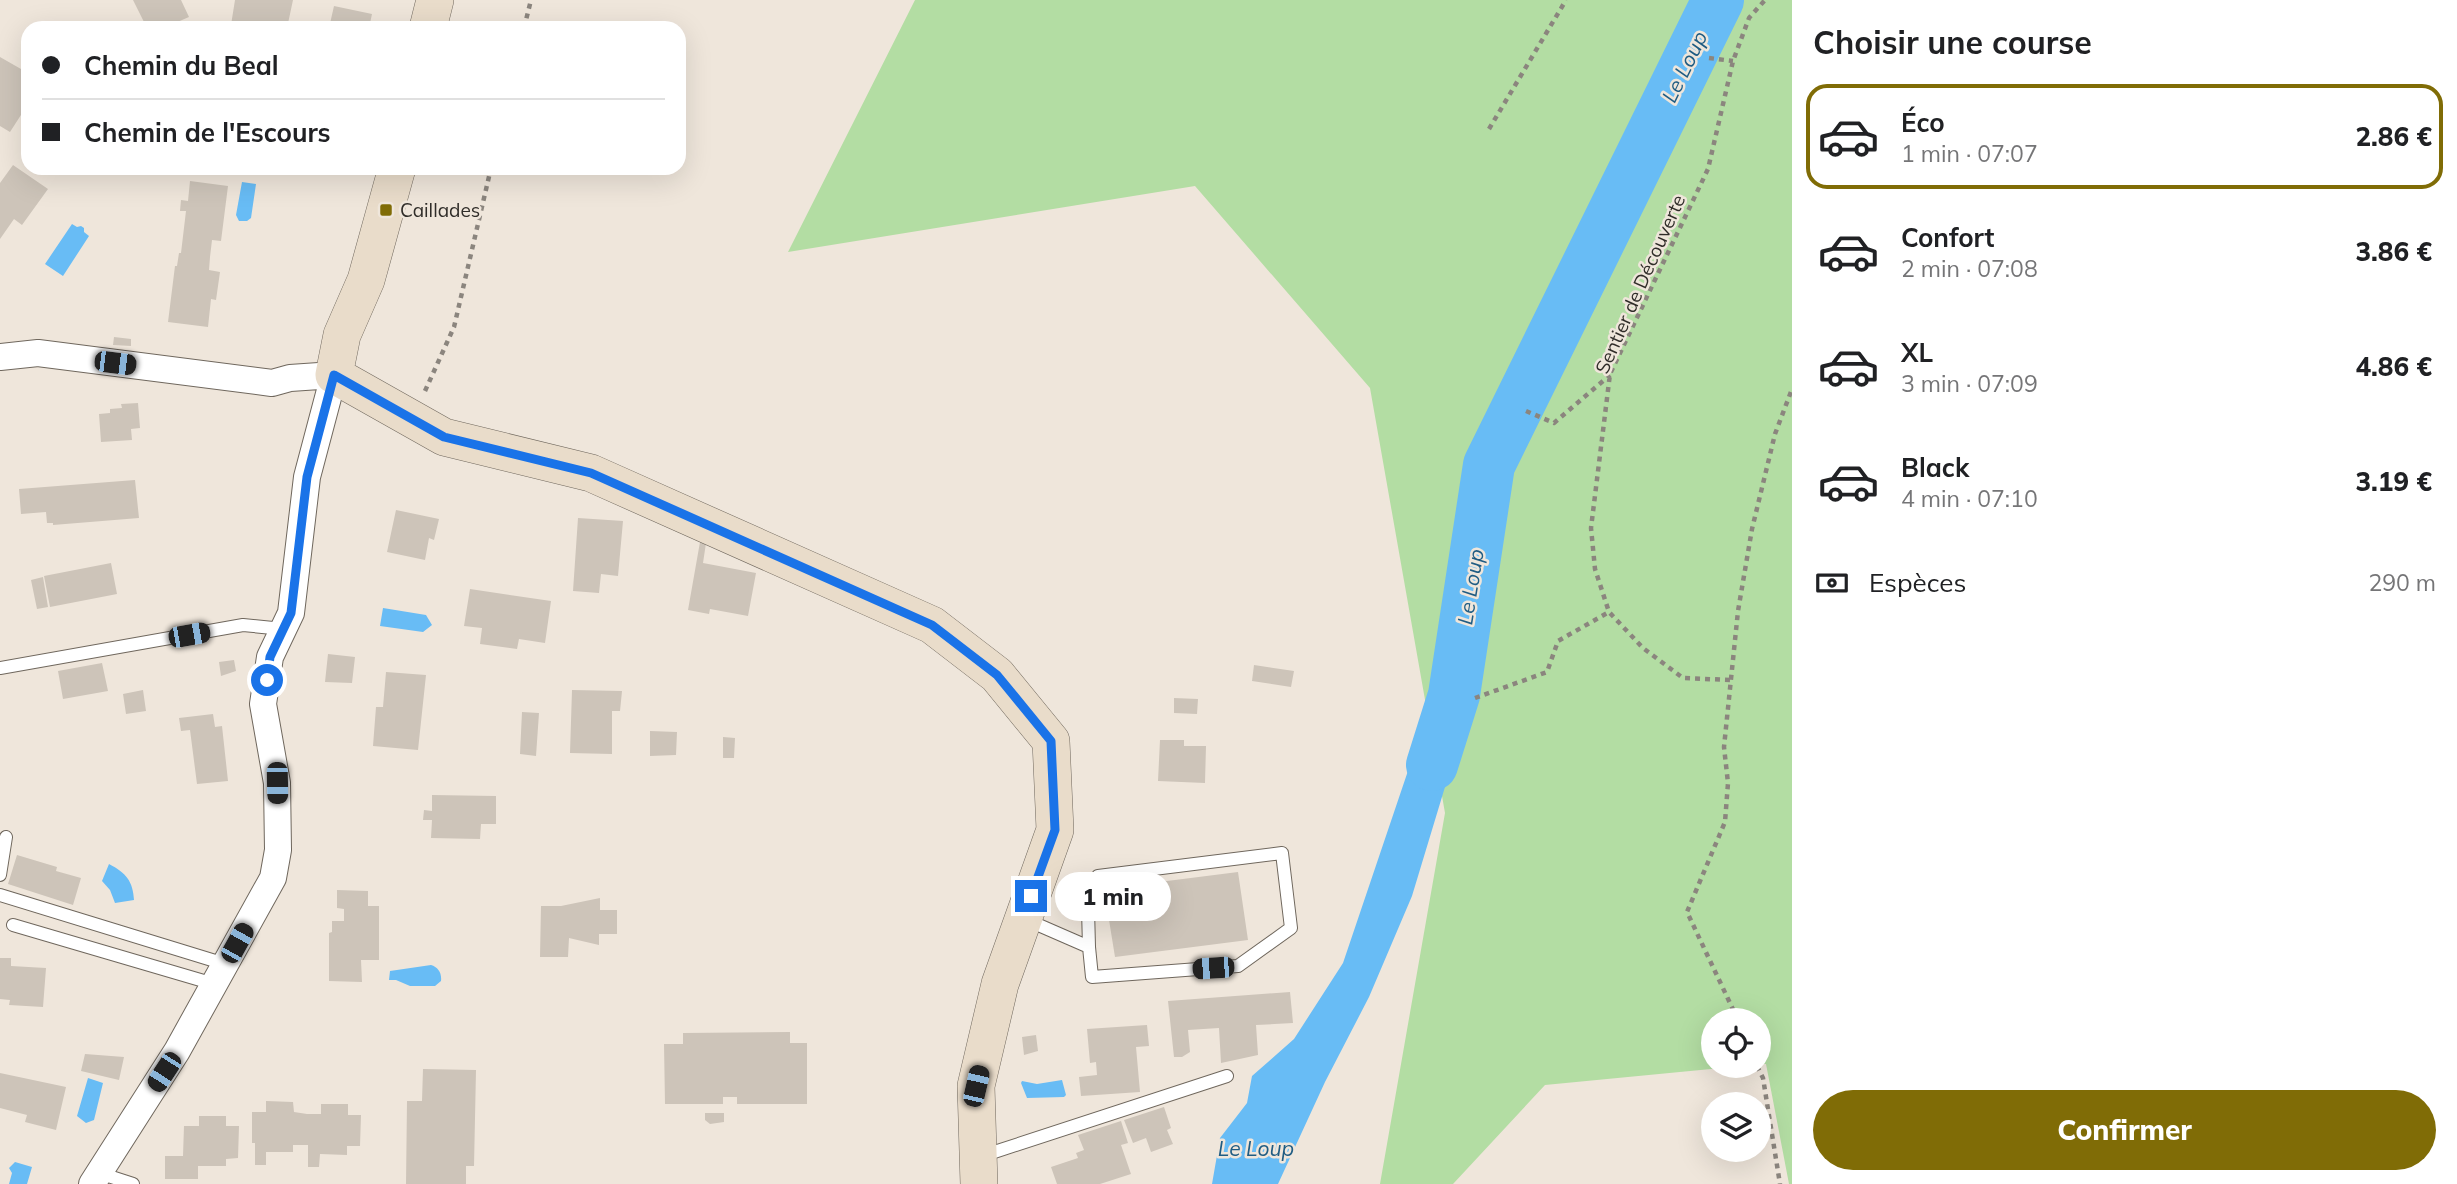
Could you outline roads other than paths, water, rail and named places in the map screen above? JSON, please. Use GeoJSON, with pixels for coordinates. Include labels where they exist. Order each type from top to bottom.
{"type":"FeatureCollection","features":[{"type":"Feature","properties":{"kind":"street"},"geometry":{"type":"LineString","coordinates":[[430,21],[435,0]]}},
{"type":"Feature","properties":{"kind":"street"},"geometry":{"type":"LineString","coordinates":[[95,1179],[177,1051],[272,878],[278,850],[277,783],[263,704],[270,657],[291,613],[307,477],[357,388],[342,335],[366,280],[395,175]]}},
{"type":"Feature","properties":{"kind":"street"},"geometry":{"type":"LineString","coordinates":[[0,357],[38,353],[272,383],[290,378],[357,388],[444,437],[591,473],[932,625],[997,675],[1051,741],[1055,830],[1000,984],[976,1086],[978,1171]]}},
{"type":"Feature","properties":{"kind":"lane"},"geometry":{"type":"LineString","coordinates":[[0,668],[243,625],[283,629]]}},
{"type":"Feature","properties":{"kind":"lane"},"geometry":{"type":"LineString","coordinates":[[0,875],[6,837]]}},
{"type":"Feature","properties":{"kind":"lane"},"geometry":{"type":"LineString","coordinates":[[1282,853],[1291,928],[1238,966],[1092,977],[1089,947],[1088,909],[1098,876],[1282,853]]}},
{"type":"Feature","properties":{"kind":"lane"},"geometry":{"type":"LineString","coordinates":[[0,895],[220,974]]}},
{"type":"Feature","properties":{"kind":"lane"},"geometry":{"type":"LineString","coordinates":[[1024,918],[1089,947]]}},
{"type":"Feature","properties":{"kind":"lane"},"geometry":{"type":"LineString","coordinates":[[13,925],[220,974]]}},
{"type":"Feature","properties":{"kind":"lane"},"geometry":{"type":"LineString","coordinates":[[978,1171],[1227,1076]]}},
{"type":"Feature","properties":{"kind":"lane"},"geometry":{"type":"LineString","coordinates":[[95,1179],[133,1184]]}},
{"type":"Feature","properties":{"kind":"water"},"geometry":{"type":"Polygon","coordinates":[[[242,182],[256,184],[251,218],[247,221],[239,221],[236,215],[242,182]]]}},
{"type":"Feature","properties":{"kind":"water"},"geometry":{"type":"Polygon","coordinates":[[[72,224],[84,228],[84,232],[89,236],[63,276],[45,264],[72,224]]]}},
{"type":"Feature","properties":{"kind":"water"},"geometry":{"type":"Polygon","coordinates":[[[383,608],[426,615],[432,625],[423,632],[380,626],[383,608]]]}},
{"type":"Feature","properties":{"kind":"water","name":"Le Loup"},"geometry":{"type":"Polygon","coordinates":[[[1442,694],[1466,696],[1458,744],[1412,896],[1369,997],[1325,1082],[1278,1184],[1212,1184],[1220,1138],[1247,1103],[1252,1076],[1294,1039],[1343,963],[1412,759],[1434,722],[1442,694]]]}},
{"type":"Feature","properties":{"kind":"water"},"geometry":{"type":"Polygon","coordinates":[[[109,864],[128,878],[134,900],[115,903],[110,890],[102,881],[109,864]]]}},
{"type":"Feature","properties":{"kind":"water"},"geometry":{"type":"Polygon","coordinates":[[[431,965],[438,969],[441,975],[441,981],[435,986],[410,986],[389,980],[390,971],[431,965]]]}},
{"type":"Feature","properties":{"kind":"water"},"geometry":{"type":"Polygon","coordinates":[[[88,1078],[103,1083],[94,1120],[86,1123],[77,1116],[88,1078]]]}},
{"type":"Feature","properties":{"kind":"water"},"geometry":{"type":"Polygon","coordinates":[[[1062,1080],[1066,1095],[1064,1097],[1027,1098],[1021,1083],[1037,1084],[1062,1080]]]}},
{"type":"Feature","properties":{"kind":"water"},"geometry":{"type":"Polygon","coordinates":[[[15,1162],[32,1167],[27,1184],[9,1184],[12,1173],[9,1168],[15,1162]]]}},
{"type":"Feature","properties":{"kind":"waterway","name":"Le Loup"},"geometry":{"type":"LineString","coordinates":[[1432,765],[1454,695],[1489,465],[1718,0]]}},
{"type":"Feature","properties":{"kind":"place","name":"Caillades"},"geometry":{"type":"Point","coordinates":[386,210]}}]}
